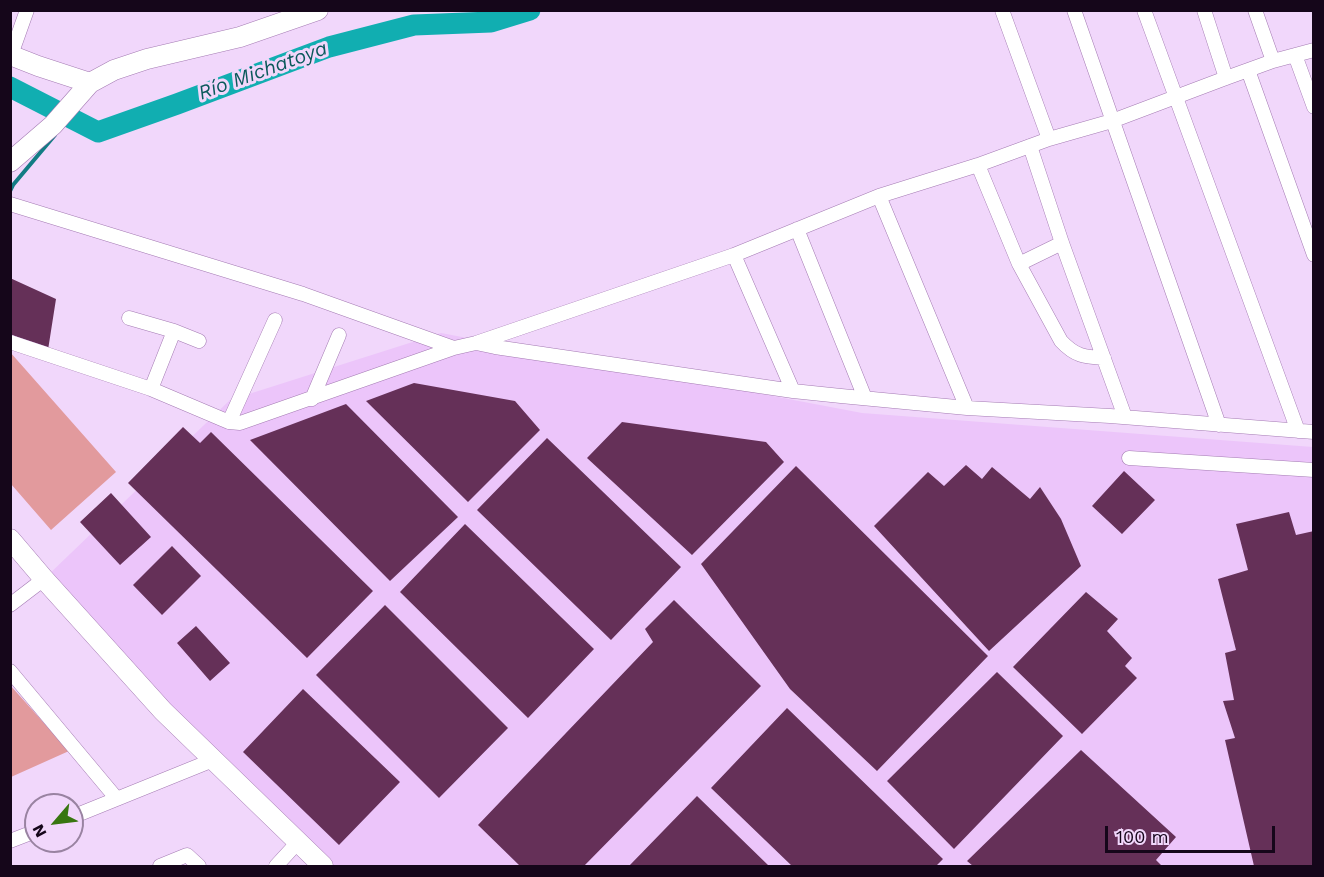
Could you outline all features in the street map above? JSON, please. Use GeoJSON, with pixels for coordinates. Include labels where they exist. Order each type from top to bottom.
{"type":"FeatureCollection","features":[{"type":"Feature","properties":{"kind":"main road"},"geometry":{"type":"LineString","coordinates":[[10,162],[53,125],[84,89],[114,70],[147,59],[240,37],[318,10]]}},
{"type":"Feature","properties":{"kind":"main road"},"geometry":{"type":"LineString","coordinates":[[11,55],[84,89]]}},
{"type":"Feature","properties":{"kind":"main road"},"geometry":{"type":"LineString","coordinates":[[10,539],[163,711],[323,867]]}},
{"type":"Feature","properties":{"kind":"street"},"geometry":{"type":"LineString","coordinates":[[11,55],[27,10]]}},
{"type":"Feature","properties":{"kind":"street"},"geometry":{"type":"LineString","coordinates":[[1002,10],[1049,139]]}},
{"type":"Feature","properties":{"kind":"street"},"geometry":{"type":"LineString","coordinates":[[1074,10],[1220,425]]}},
{"type":"Feature","properties":{"kind":"street"},"geometry":{"type":"LineString","coordinates":[[1144,10],[1298,431]]}},
{"type":"Feature","properties":{"kind":"street"},"geometry":{"type":"LineString","coordinates":[[1204,10],[1226,78]]}},
{"type":"Feature","properties":{"kind":"street"},"geometry":{"type":"LineString","coordinates":[[1255,10],[1273,61]]}},
{"type":"Feature","properties":{"kind":"street"},"geometry":{"type":"LineString","coordinates":[[10,342],[151,389],[229,422],[240,423],[454,348],[476,343],[734,255],[879,196],[978,165],[1049,139],[1112,121],[1273,61],[1314,50]]}},
{"type":"Feature","properties":{"kind":"street"},"geometry":{"type":"LineString","coordinates":[[1295,55],[1314,106]]}},
{"type":"Feature","properties":{"kind":"street"},"geometry":{"type":"LineString","coordinates":[[1248,70],[1314,255]]}},
{"type":"Feature","properties":{"kind":"street"},"geometry":{"type":"LineString","coordinates":[[1030,146],[1062,243],[1125,417]]}},
{"type":"Feature","properties":{"kind":"street"},"geometry":{"type":"LineString","coordinates":[[978,165],[1019,264],[1061,341],[1069,350],[1078,354],[1104,358]]}},
{"type":"Feature","properties":{"kind":"street"},"geometry":{"type":"LineString","coordinates":[[879,196],[967,408]]}},
{"type":"Feature","properties":{"kind":"street"},"geometry":{"type":"LineString","coordinates":[[10,204],[303,294],[454,348]]}},
{"type":"Feature","properties":{"kind":"street"},"geometry":{"type":"LineString","coordinates":[[797,230],[865,398]]}},
{"type":"Feature","properties":{"kind":"street"},"geometry":{"type":"LineString","coordinates":[[1019,264],[1062,243]]}},
{"type":"Feature","properties":{"kind":"street"},"geometry":{"type":"LineString","coordinates":[[734,255],[793,391]]}},
{"type":"Feature","properties":{"kind":"street"},"geometry":{"type":"LineString","coordinates":[[129,318],[199,341]]}},
{"type":"Feature","properties":{"kind":"street"},"geometry":{"type":"LineString","coordinates":[[229,422],[275,320]]}},
{"type":"Feature","properties":{"kind":"street"},"geometry":{"type":"LineString","coordinates":[[151,389],[174,331]]}},
{"type":"Feature","properties":{"kind":"street"},"geometry":{"type":"LineString","coordinates":[[312,399],[339,335]]}},
{"type":"Feature","properties":{"kind":"street"},"geometry":{"type":"LineString","coordinates":[[476,343],[793,391],[967,408],[1125,417],[1314,432]]}},
{"type":"Feature","properties":{"kind":"street"},"geometry":{"type":"LineString","coordinates":[[1129,458],[1314,470]]}},
{"type":"Feature","properties":{"kind":"street"},"geometry":{"type":"LineString","coordinates":[[10,605],[44,579]]}},
{"type":"Feature","properties":{"kind":"street"},"geometry":{"type":"LineString","coordinates":[[10,671],[117,799]]}},
{"type":"Feature","properties":{"kind":"street"},"geometry":{"type":"LineString","coordinates":[[84,812],[213,760]]}},
{"type":"Feature","properties":{"kind":"street"},"geometry":{"type":"LineString","coordinates":[[276,867],[298,843]]}},
{"type":"Feature","properties":{"kind":"street"},"geometry":{"type":"LineString","coordinates":[[160,867],[187,855],[199,867]]}},
{"type":"Feature","properties":{"kind":"shaded area"},"geometry":{"type":"Polygon","coordinates":[[[441,333],[862,413],[1313,447],[1313,866],[323,866],[44,579],[230,400],[441,333]]]}},
{"type":"Feature","properties":{"kind":"shaded area"},"geometry":{"type":"Polygon","coordinates":[[[10,352],[116,472],[51,530],[11,484],[10,352]]]}},
{"type":"Feature","properties":{"kind":"shaded area"},"geometry":{"type":"Polygon","coordinates":[[[10,685],[69,751],[11,777],[10,777],[10,685]]]}},
{"type":"Feature","properties":{"kind":"building"},"geometry":{"type":"Polygon","coordinates":[[[10,278],[56,299],[48,350],[10,334],[10,278]]]}},
{"type":"Feature","properties":{"kind":"building"},"geometry":{"type":"Polygon","coordinates":[[[414,383],[515,401],[540,430],[468,502],[366,401],[414,383]]]}},
{"type":"Feature","properties":{"kind":"building"},"geometry":{"type":"Polygon","coordinates":[[[346,404],[458,517],[390,581],[250,440],[346,404]]]}},
{"type":"Feature","properties":{"kind":"building"},"geometry":{"type":"Polygon","coordinates":[[[622,422],[766,442],[784,462],[692,555],[587,458],[622,422]]]}},
{"type":"Feature","properties":{"kind":"building"},"geometry":{"type":"Polygon","coordinates":[[[183,427],[200,443],[211,432],[373,591],[307,658],[128,483],[183,427]]]}},
{"type":"Feature","properties":{"kind":"building"},"geometry":{"type":"Polygon","coordinates":[[[547,438],[681,567],[611,640],[477,510],[547,438]]]}},
{"type":"Feature","properties":{"kind":"building"},"geometry":{"type":"Polygon","coordinates":[[[966,465],[982,479],[992,467],[1030,499],[1040,487],[1061,519],[1081,566],[989,651],[874,526],[928,472],[944,486],[966,465]]]}},
{"type":"Feature","properties":{"kind":"building"},"geometry":{"type":"Polygon","coordinates":[[[796,466],[988,656],[877,771],[790,689],[701,564],[796,466]]]}},
{"type":"Feature","properties":{"kind":"building"},"geometry":{"type":"Polygon","coordinates":[[[1124,471],[1155,500],[1122,534],[1092,506],[1124,471]]]}},
{"type":"Feature","properties":{"kind":"building"},"geometry":{"type":"Polygon","coordinates":[[[111,493],[151,537],[120,565],[80,522],[111,493]]]}},
{"type":"Feature","properties":{"kind":"building"},"geometry":{"type":"Polygon","coordinates":[[[1289,512],[1296,535],[1314,531],[1314,866],[1254,866],[1225,740],[1235,738],[1223,701],[1234,700],[1225,653],[1236,650],[1218,579],[1248,570],[1236,524],[1289,512]]]}},
{"type":"Feature","properties":{"kind":"building"},"geometry":{"type":"Polygon","coordinates":[[[465,524],[594,649],[528,718],[400,592],[465,524]]]}},
{"type":"Feature","properties":{"kind":"building"},"geometry":{"type":"Polygon","coordinates":[[[172,546],[201,576],[162,615],[133,585],[172,546]]]}},
{"type":"Feature","properties":{"kind":"building"},"geometry":{"type":"Polygon","coordinates":[[[1086,592],[1118,619],[1107,631],[1132,658],[1125,666],[1137,678],[1082,734],[1013,667],[1086,592]]]}},
{"type":"Feature","properties":{"kind":"building"},"geometry":{"type":"Polygon","coordinates":[[[674,600],[761,686],[584,866],[520,866],[478,825],[653,642],[645,629],[674,600]]]}},
{"type":"Feature","properties":{"kind":"building"},"geometry":{"type":"Polygon","coordinates":[[[385,605],[508,728],[439,798],[316,675],[385,605]]]}},
{"type":"Feature","properties":{"kind":"building"},"geometry":{"type":"Polygon","coordinates":[[[196,626],[230,663],[210,681],[177,643],[196,626]]]}},
{"type":"Feature","properties":{"kind":"building"},"geometry":{"type":"Polygon","coordinates":[[[997,672],[1063,736],[954,849],[887,781],[997,672]]]}},
{"type":"Feature","properties":{"kind":"building"},"geometry":{"type":"Polygon","coordinates":[[[303,689],[400,782],[339,845],[243,752],[303,689]]]}},
{"type":"Feature","properties":{"kind":"building"},"geometry":{"type":"Polygon","coordinates":[[[787,708],[943,859],[936,866],[792,866],[711,788],[787,708]]]}},
{"type":"Feature","properties":{"kind":"building"},"geometry":{"type":"Polygon","coordinates":[[[1081,750],[1176,837],[1156,860],[1162,866],[973,866],[967,861],[1081,750]]]}},
{"type":"Feature","properties":{"kind":"building"},"geometry":{"type":"Polygon","coordinates":[[[697,796],[769,866],[629,866],[697,796]]]}},
{"type":"Feature","properties":{"kind":"waterway","name":"Río Michatoya"},"geometry":{"type":"LineString","coordinates":[[10,87],[98,132],[329,47],[414,25],[491,22],[530,10]]}},
{"type":"Feature","properties":{"kind":"waterway"},"geometry":{"type":"LineString","coordinates":[[10,191],[55,135]]}}]}
